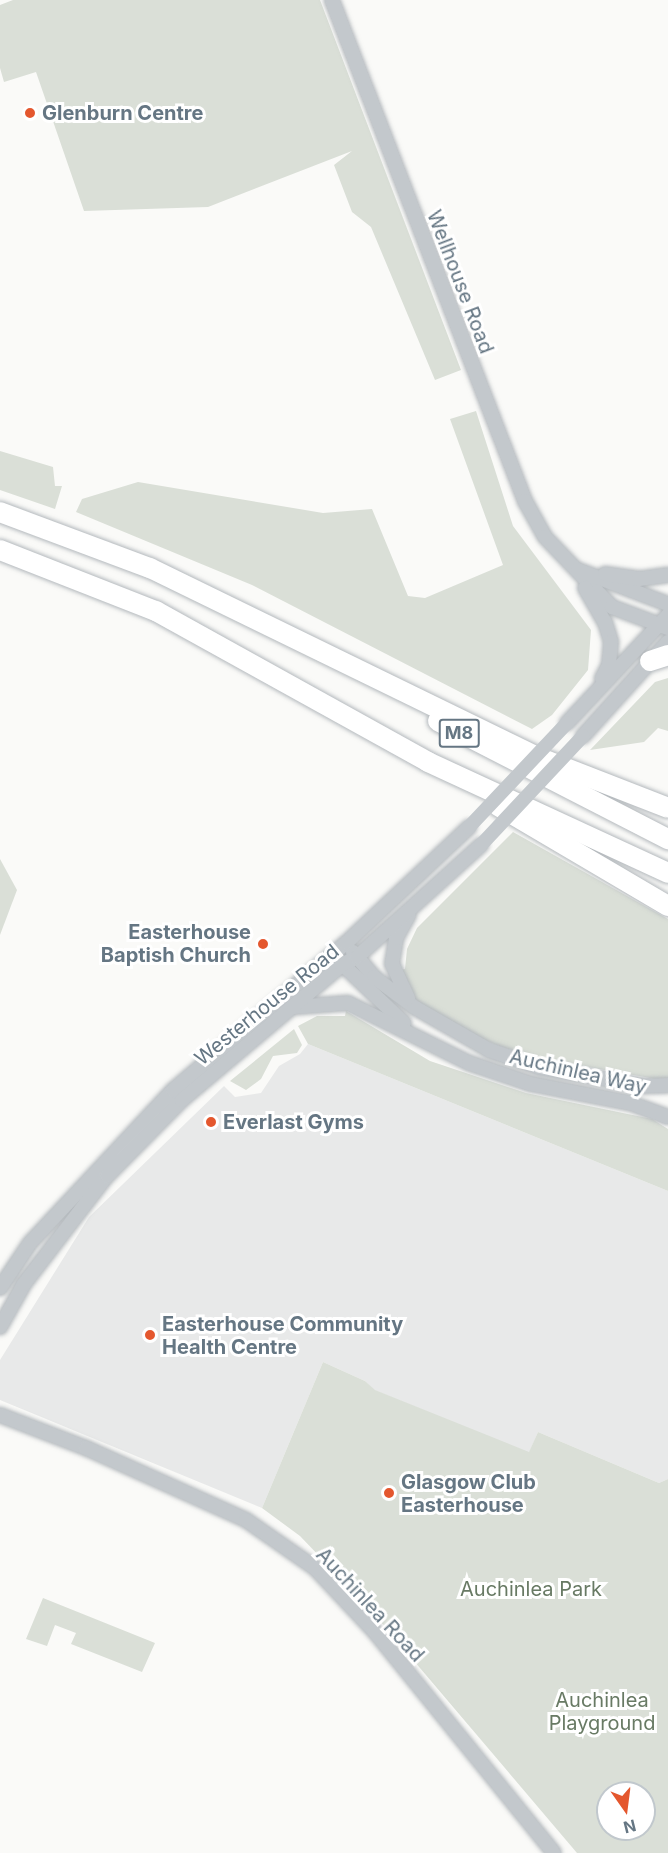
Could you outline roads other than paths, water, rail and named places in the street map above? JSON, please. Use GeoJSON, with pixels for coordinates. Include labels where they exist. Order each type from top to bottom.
{"type":"FeatureCollection","features":[{"type":"Feature","properties":{"kind":"highway","name":"M8"},"geometry":{"type":"LineString","coordinates":[[0,512],[140,564],[255,619],[489,750],[668,839]]}},
{"type":"Feature","properties":{"kind":"highway","name":"M8"},"geometry":{"type":"LineString","coordinates":[[0,550],[156,611],[428,762],[668,873]]}},
{"type":"Feature","properties":{"kind":"highway"},"geometry":{"type":"LineString","coordinates":[[255,619],[540,758],[668,808]]}},
{"type":"Feature","properties":{"kind":"highway","name":"M8"},"geometry":{"type":"LineString","coordinates":[[377,734],[668,906]]}},
{"type":"Feature","properties":{"kind":"street","name":"Wellhouse Road"},"geometry":{"type":"LineString","coordinates":[[332,0],[525,501],[545,537],[571,567],[612,607],[665,623]]}},
{"type":"Feature","properties":{"kind":"street","name":"Wellhouse Road"},"geometry":{"type":"LineString","coordinates":[[571,567],[668,604]]}},
{"type":"Feature","properties":{"kind":"street"},"geometry":{"type":"LineString","coordinates":[[571,567],[639,579],[668,575]]}},
{"type":"Feature","properties":{"kind":"street"},"geometry":{"type":"LineString","coordinates":[[571,567],[605,622],[610,642],[609,665],[590,697]]}},
{"type":"Feature","properties":{"kind":"street"},"geometry":{"type":"LineString","coordinates":[[590,697],[665,623]]}},
{"type":"Feature","properties":{"kind":"street","name":"Westerhouse Road"},"geometry":{"type":"LineString","coordinates":[[0,1327],[35,1269],[107,1176],[182,1100],[342,965],[357,957],[481,844],[659,658],[668,642]]}},
{"type":"Feature","properties":{"kind":"street","name":"Westerhouse Road"},"geometry":{"type":"LineString","coordinates":[[0,1288],[30,1243],[172,1090],[346,943],[469,827],[590,697]]}},
{"type":"Feature","properties":{"kind":"street"},"geometry":{"type":"LineString","coordinates":[[414,1007],[397,982],[392,964],[401,924],[420,902]]}},
{"type":"Feature","properties":{"kind":"street","name":"Auchinlea Way"},"geometry":{"type":"LineString","coordinates":[[346,943],[374,976],[414,1007],[489,1050],[539,1067],[645,1086],[668,1085]]}},
{"type":"Feature","properties":{"kind":"street"},"geometry":{"type":"LineString","coordinates":[[333,954],[415,1033]]}},
{"type":"Feature","properties":{"kind":"street"},"geometry":{"type":"LineString","coordinates":[[294,1007],[348,1003],[415,1033]]}},
{"type":"Feature","properties":{"kind":"street","name":"Auchinlea Way"},"geometry":{"type":"LineString","coordinates":[[415,1033],[469,1063],[531,1084],[630,1103],[668,1117]]}},
{"type":"Feature","properties":{"kind":"street","name":"Auchinlea Road"},"geometry":{"type":"LineString","coordinates":[[0,1414],[86,1448],[246,1520],[315,1568],[375,1632],[554,1853]]}},
{"type":"Feature","properties":{"kind":"place","name":"Glenburn Centre"},"geometry":{"type":"Point","coordinates":[30,113]}},
{"type":"Feature","properties":{"kind":"place","name":"Easterhouse Baptish Church"},"geometry":{"type":"Point","coordinates":[263,944]}},
{"type":"Feature","properties":{"kind":"place","name":"Everlast Gyms"},"geometry":{"type":"Point","coordinates":[211,1122]}},
{"type":"Feature","properties":{"kind":"place","name":"Easterhouse Community Health Centre"},"geometry":{"type":"Point","coordinates":[150,1335]}},
{"type":"Feature","properties":{"kind":"place","name":"Glasgow Club Easterhouse"},"geometry":{"type":"Point","coordinates":[389,1493]}},
{"type":"Feature","properties":{"kind":"park label","name":"Auchinlea Park"},"geometry":{"type":"Point","coordinates":[531,1589]}},
{"type":"Feature","properties":{"kind":"park label","name":"Auchinlea Playground"},"geometry":{"type":"Point","coordinates":[602,1712]}}]}
